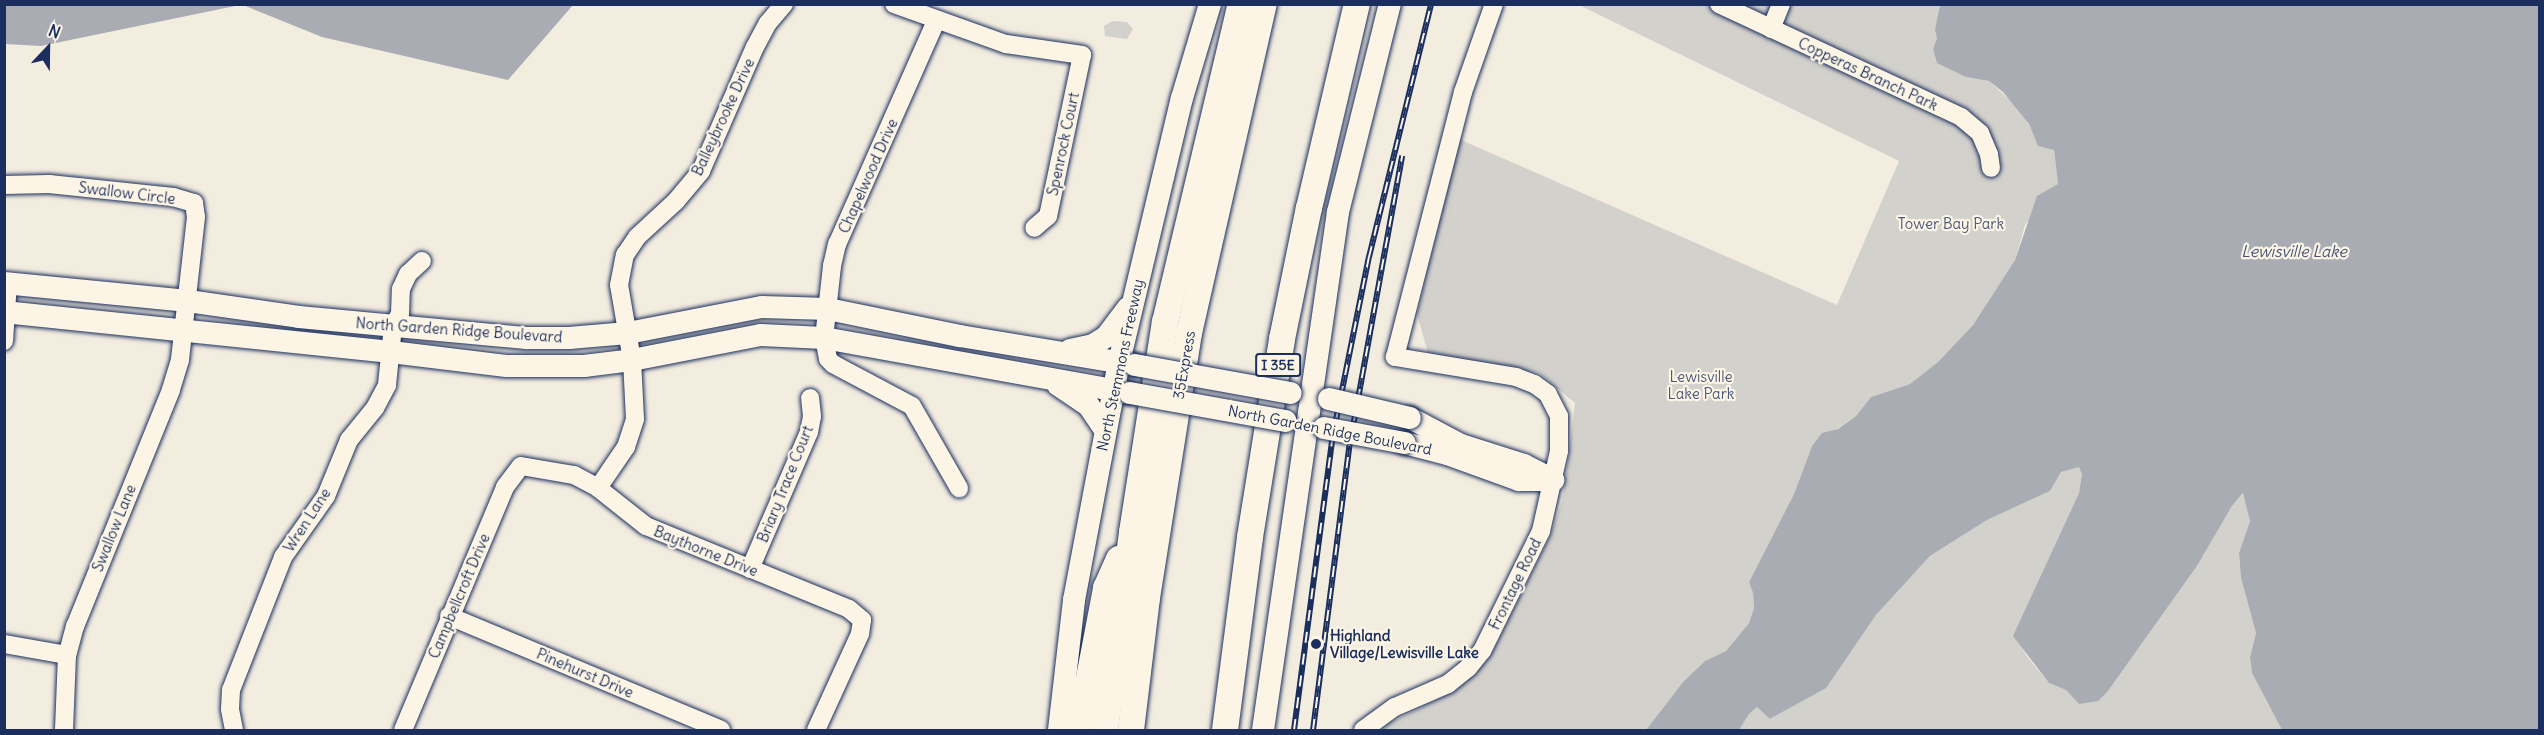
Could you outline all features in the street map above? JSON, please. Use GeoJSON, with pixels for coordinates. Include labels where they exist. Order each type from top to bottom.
{"type":"FeatureCollection","features":[{"type":"Feature","properties":{"kind":"highway"},"geometry":{"type":"LineString","coordinates":[[1105,730],[1132,532],[1165,322],[1241,4]]}},
{"type":"Feature","properties":{"kind":"highway","name":"35Express"},"geometry":{"type":"LineString","coordinates":[[1131,730],[1147,598],[1189,333],[1264,4]]}},
{"type":"Feature","properties":{"kind":"highway","name":"I 35E"},"geometry":{"type":"LineString","coordinates":[[1225,730],[1250,537],[1282,339],[1311,197],[1357,4]]}},
{"type":"Feature","properties":{"kind":"highway"},"geometry":{"type":"LineString","coordinates":[[1079,730],[1106,588],[1132,532]]}},
{"type":"Feature","properties":{"kind":"main road"},"geometry":{"type":"LineString","coordinates":[[1263,730],[1322,398],[1338,212],[1390,4]]}},
{"type":"Feature","properties":{"kind":"main road","name":"North Stemmons Freeway"},"geometry":{"type":"LineString","coordinates":[[1059,730],[1074,600],[1105,430],[1122,392],[1134,299],[1182,98],[1209,8]]}},
{"type":"Feature","properties":{"kind":"main road","name":"North Garden Ridge Boulevard"},"geometry":{"type":"LineString","coordinates":[[6,283],[188,301],[299,317],[527,338],[569,338],[628,333],[762,307],[828,309],[960,336],[1059,351],[1322,398],[1410,418],[1461,445],[1524,465],[1552,480]]}},
{"type":"Feature","properties":{"kind":"main road"},"geometry":{"type":"LineString","coordinates":[[1059,351],[1093,345],[1106,337],[1134,299]]}},
{"type":"Feature","properties":{"kind":"main road","name":"North Garden Ridge Boulevard"},"geometry":{"type":"LineString","coordinates":[[6,312],[506,366],[584,366],[632,360],[761,335],[824,338],[1405,443],[1447,454],[1519,480],[1552,480]]}},
{"type":"Feature","properties":{"kind":"main road"},"geometry":{"type":"LineString","coordinates":[[1046,379],[1089,406],[1105,430]]}},
{"type":"Feature","properties":{"kind":"street","name":"Balleybrooke Drive"},"geometry":{"type":"LineString","coordinates":[[598,488],[632,435],[635,419],[632,360],[619,285],[625,255],[637,237],[676,201],[701,171],[755,47],[768,22],[784,4]]}},
{"type":"Feature","properties":{"kind":"street"},"geometry":{"type":"LineString","coordinates":[[894,4],[936,21]]}},
{"type":"Feature","properties":{"kind":"street","name":"Frontage Road"},"geometry":{"type":"LineString","coordinates":[[1363,730],[1395,707],[1448,684],[1475,660],[1488,640],[1537,541],[1559,451],[1561,424],[1552,401],[1541,388],[1516,377],[1395,357],[1461,99],[1494,4]]}},
{"type":"Feature","properties":{"kind":"street","name":"Copperas Branch Park"},"geometry":{"type":"LineString","coordinates":[[1719,4],[1961,117],[1980,133],[1989,154],[1991,168]]}},
{"type":"Feature","properties":{"kind":"street"},"geometry":{"type":"LineString","coordinates":[[1771,28],[1781,4]]}},
{"type":"Feature","properties":{"kind":"street","name":"Spenrock Court"},"geometry":{"type":"LineString","coordinates":[[936,21],[1006,44],[1082,55],[1048,216],[1034,228]]}},
{"type":"Feature","properties":{"kind":"street","name":"Chapelwood Drive"},"geometry":{"type":"LineString","coordinates":[[824,338],[832,266],[837,244],[936,21]]}},
{"type":"Feature","properties":{"kind":"street","name":"Swallow Circle"},"geometry":{"type":"LineString","coordinates":[[4,185],[49,184],[173,197],[194,203],[196,217],[185,330]]}},
{"type":"Feature","properties":{"kind":"street","name":"Wren Lane"},"geometry":{"type":"LineString","coordinates":[[234,730],[230,709],[231,690],[282,557],[326,496],[349,440],[375,408],[387,385],[393,326],[400,314],[401,289],[408,274],[422,261]]}},
{"type":"Feature","properties":{"kind":"street"},"geometry":{"type":"LineString","coordinates":[[4,341],[6,283]]}},
{"type":"Feature","properties":{"kind":"street","name":"Swallow Lane"},"geometry":{"type":"LineString","coordinates":[[64,730],[67,655],[92,583],[171,390],[185,330]]}},
{"type":"Feature","properties":{"kind":"street"},"geometry":{"type":"LineString","coordinates":[[824,338],[829,350],[828,359],[833,364],[912,406],[959,488]]}},
{"type":"Feature","properties":{"kind":"street","name":"Briary Trace Court"},"geometry":{"type":"LineString","coordinates":[[750,569],[809,432],[812,416],[810,398]]}},
{"type":"Feature","properties":{"kind":"street","name":"Baythorne Drive"},"geometry":{"type":"LineString","coordinates":[[521,466],[574,475],[598,488],[646,526],[849,609],[862,620],[860,634],[816,730]]}},
{"type":"Feature","properties":{"kind":"street","name":"Campbellcroft Drive"},"geometry":{"type":"LineString","coordinates":[[403,730],[505,487],[521,466]]}},
{"type":"Feature","properties":{"kind":"street","name":"Pinehurst Drive"},"geometry":{"type":"LineString","coordinates":[[449,616],[721,730]]}},
{"type":"Feature","properties":{"kind":"street"},"geometry":{"type":"LineString","coordinates":[[4,644],[67,655]]}},
{"type":"Feature","properties":{"kind":"green space","name":"Lewisville Lake Park"},"geometry":{"type":"Polygon","coordinates":[[[1579,5],[1940,5],[1937,38],[1933,49],[1966,77],[1989,81],[2016,106],[2029,124],[2038,145],[2054,150],[2058,184],[2025,225],[2015,260],[1973,325],[1938,362],[1910,384],[1871,397],[1856,416],[1812,446],[1794,494],[1749,582],[1753,592],[1754,609],[1749,623],[1726,651],[1705,661],[1683,682],[1646,730],[1382,730],[1388,724],[1452,692],[1493,651],[1551,534],[1562,501],[1568,461],[1575,403],[1539,373],[1428,353],[1417,314],[1459,139],[1837,305],[1899,161],[1579,5]]]}},
{"type":"Feature","properties":{"kind":"green space"},"geometry":{"type":"Polygon","coordinates":[[[1113,21],[1127,22],[1133,29],[1127,39],[1105,36],[1104,26],[1113,21]]]}},
{"type":"Feature","properties":{"kind":"green space"},"geometry":{"type":"Polygon","coordinates":[[[2080,466],[2082,474],[2079,493],[2014,635],[2028,658],[2049,683],[2066,690],[2079,704],[2108,691],[2197,566],[2232,506],[2244,493],[2250,521],[2239,553],[2241,578],[2256,633],[2250,657],[2252,673],[2282,730],[1739,730],[1749,714],[1757,707],[1771,719],[1789,708],[1860,638],[1876,615],[1930,556],[1987,520],[2050,491],[2061,472],[2080,466]]]}},
{"type":"Feature","properties":{"kind":"water"},"geometry":{"type":"Polygon","coordinates":[[[5,4],[240,5],[41,46],[5,44],[5,4]]]}},
{"type":"Feature","properties":{"kind":"water"},"geometry":{"type":"Polygon","coordinates":[[[243,5],[573,5],[508,80],[322,37],[243,5]]]}},
{"type":"Feature","properties":{"kind":"water","name":"Lewisville Lake"},"geometry":{"type":"Polygon","coordinates":[[[1940,5],[2539,5],[2539,730],[2282,730],[2252,673],[2250,657],[2256,633],[2241,578],[2239,553],[2250,521],[2243,493],[2232,506],[2197,566],[2108,691],[2098,701],[2079,704],[2066,690],[2049,683],[2013,636],[2079,493],[2082,474],[2079,467],[2061,472],[2050,491],[1987,520],[1930,556],[1876,615],[1826,688],[1770,719],[1757,707],[1749,714],[1739,730],[1646,730],[1683,682],[1705,661],[1726,651],[1749,623],[1754,608],[1753,593],[1749,582],[1794,494],[1812,446],[1822,433],[1838,429],[1856,416],[1871,397],[1910,384],[1938,362],[1973,325],[2015,260],[2037,196],[2058,184],[2054,150],[2038,146],[2029,124],[2003,92],[1989,81],[1966,77],[1937,63],[1933,49],[1937,38],[1935,30],[1940,5]]]}},
{"type":"Feature","properties":{"kind":"railway"},"geometry":{"type":"LineString","coordinates":[[1294,730],[1332,440],[1369,257],[1431,4]]}},
{"type":"Feature","properties":{"kind":"railway"},"geometry":{"type":"LineString","coordinates":[[1313,730],[1350,443],[1402,156]]}},
{"type":"Feature","properties":{"kind":"place","name":"Highland Village/Lewisville Lake"},"geometry":{"type":"Point","coordinates":[1316,644]}},
{"type":"Feature","properties":{"kind":"park label","name":"Tower Bay Park"},"geometry":{"type":"Point","coordinates":[1951,224]}}]}
